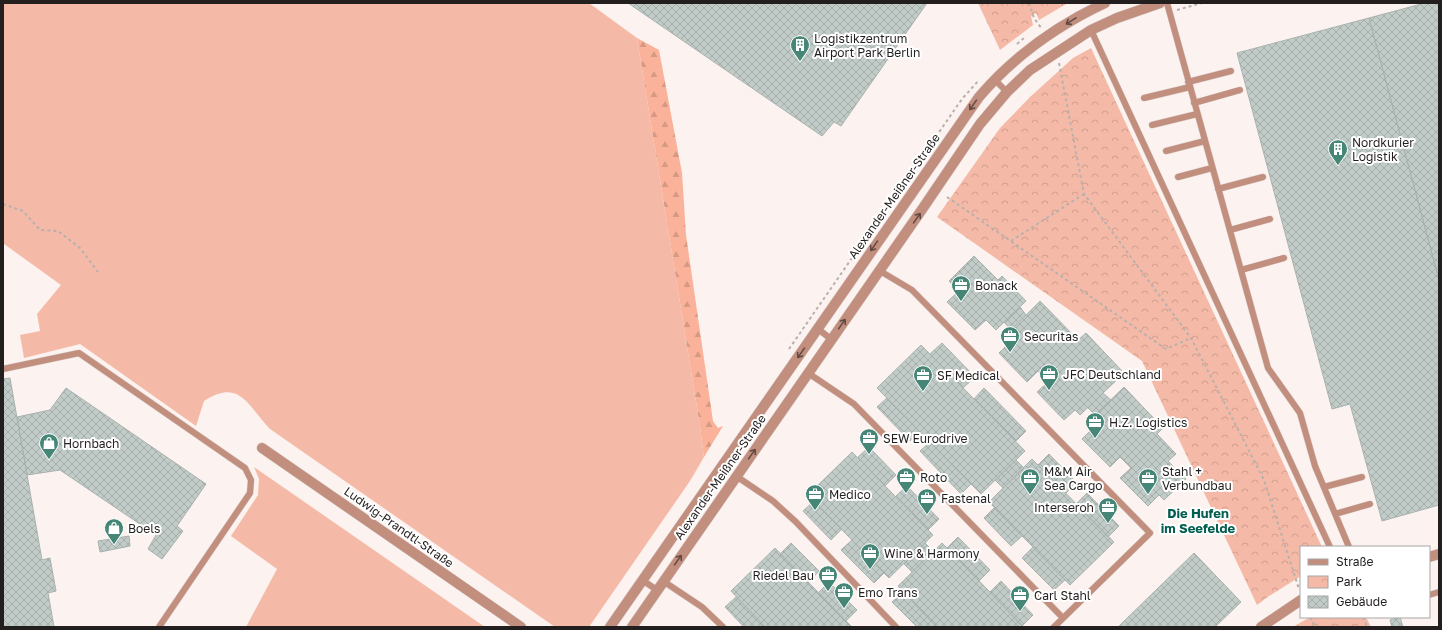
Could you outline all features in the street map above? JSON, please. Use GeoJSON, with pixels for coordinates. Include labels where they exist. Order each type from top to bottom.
{"type":"FeatureCollection","features":[{"type":"Feature","properties":{"kind":"street","name":"Alexander-Meißner-Straße"},"geometry":{"type":"LineString","coordinates":[[610,627],[979,97],[994,79],[1046,36],[1083,13],[1105,3]]}},
{"type":"Feature","properties":{"kind":"street","name":"Alexander-Meißner-Straße"},"geometry":{"type":"LineString","coordinates":[[632,627],[980,124],[1007,92],[1030,70],[1091,30],[1117,18],[1160,3]]}},
{"type":"Feature","properties":{"kind":"street","name":"Ludwig-Prandtl-Straße"},"geometry":{"type":"LineString","coordinates":[[262,448],[522,627]]}},
{"type":"Feature","properties":{"kind":"street"},"geometry":{"type":"LineString","coordinates":[[1261,627],[1300,595]]}},
{"type":"Feature","properties":{"kind":"lane"},"geometry":{"type":"LineString","coordinates":[[1166,3],[1268,368],[1300,413],[1315,466],[1349,546]]}},
{"type":"Feature","properties":{"kind":"lane"},"geometry":{"type":"LineString","coordinates":[[1091,30],[1330,546]]}},
{"type":"Feature","properties":{"kind":"lane"},"geometry":{"type":"LineString","coordinates":[[1144,98],[1230,71]]}},
{"type":"Feature","properties":{"kind":"lane"},"geometry":{"type":"LineString","coordinates":[[994,79],[1007,92]]}},
{"type":"Feature","properties":{"kind":"lane"},"geometry":{"type":"LineString","coordinates":[[1194,103],[1240,90]]}},
{"type":"Feature","properties":{"kind":"lane"},"geometry":{"type":"LineString","coordinates":[[1152,125],[1197,114]]}},
{"type":"Feature","properties":{"kind":"lane"},"geometry":{"type":"LineString","coordinates":[[1166,151],[1205,141]]}},
{"type":"Feature","properties":{"kind":"lane"},"geometry":{"type":"LineString","coordinates":[[1178,177],[1212,168]]}},
{"type":"Feature","properties":{"kind":"lane"},"geometry":{"type":"LineString","coordinates":[[1218,189],[1263,177]]}},
{"type":"Feature","properties":{"kind":"lane"},"geometry":{"type":"LineString","coordinates":[[1230,230],[1270,219]]}},
{"type":"Feature","properties":{"kind":"lane"},"geometry":{"type":"LineString","coordinates":[[1241,270],[1284,258]]}},
{"type":"Feature","properties":{"kind":"lane"},"geometry":{"type":"LineString","coordinates":[[880,270],[912,290],[1150,533],[1054,627]]}},
{"type":"Feature","properties":{"kind":"lane"},"geometry":{"type":"LineString","coordinates":[[818,329],[831,339]]}},
{"type":"Feature","properties":{"kind":"lane"},"geometry":{"type":"LineString","coordinates":[[3,369],[79,353],[245,468],[251,480],[250,492],[159,627]]}},
{"type":"Feature","properties":{"kind":"lane"},"geometry":{"type":"LineString","coordinates":[[808,373],[854,404],[1063,618]]}},
{"type":"Feature","properties":{"kind":"lane"},"geometry":{"type":"LineString","coordinates":[[736,476],[773,501],[796,522],[896,627]]}},
{"type":"Feature","properties":{"kind":"lane"},"geometry":{"type":"LineString","coordinates":[[1324,487],[1362,477]]}},
{"type":"Feature","properties":{"kind":"lane"},"geometry":{"type":"LineString","coordinates":[[1335,514],[1370,504]]}},
{"type":"Feature","properties":{"kind":"lane"},"geometry":{"type":"LineString","coordinates":[[642,580],[657,590]]}},
{"type":"Feature","properties":{"kind":"lane"},"geometry":{"type":"LineString","coordinates":[[663,581],[702,607],[723,627]]}},
{"type":"Feature","properties":{"kind":"path"},"geometry":{"type":"LineString","coordinates":[[1029,3],[1033,15]]}},
{"type":"Feature","properties":{"kind":"path"},"geometry":{"type":"LineString","coordinates":[[1063,77],[1084,194],[1191,338],[1264,480],[1300,595]]}},
{"type":"Feature","properties":{"kind":"path"},"geometry":{"type":"LineString","coordinates":[[1011,241],[1084,194]]}},
{"type":"Feature","properties":{"kind":"path"},"geometry":{"type":"LineString","coordinates":[[948,197],[1166,349],[1191,338]]}},
{"type":"Feature","properties":{"kind":"path"},"geometry":{"type":"LineString","coordinates":[[3,204],[24,211],[40,230],[58,231],[80,248],[98,272]]}},
{"type":"Feature","properties":{"kind":"path"},"geometry":{"type":"LineString","coordinates":[[1310,618],[1315,627]]}},
{"type":"Feature","properties":{"kind":"green space"},"geometry":{"type":"Polygon","coordinates":[[[3,3],[589,3],[637,38],[704,457],[690,481],[589,627],[555,627],[270,429],[249,404],[235,393],[226,392],[204,401],[196,426],[80,344],[24,358],[20,335],[40,331],[37,314],[61,285],[4,244],[3,3]]]}},
{"type":"Feature","properties":{"kind":"green space"},"geometry":{"type":"Polygon","coordinates":[[[978,3],[1068,3],[1039,20],[1036,13],[1031,16],[1033,25],[1000,50],[978,3]]]}},
{"type":"Feature","properties":{"kind":"green space"},"geometry":{"type":"Polygon","coordinates":[[[637,38],[659,50],[682,173],[686,235],[713,421],[718,428],[723,426],[704,457],[700,426],[637,38]]]}},
{"type":"Feature","properties":{"kind":"green space"},"geometry":{"type":"Polygon","coordinates":[[[1091,48],[1322,546],[1300,546],[1300,577],[1257,605],[1142,361],[937,217],[1000,128],[1030,97],[1073,58],[1091,48]]]}},
{"type":"Feature","properties":{"kind":"green space"},"geometry":{"type":"Polygon","coordinates":[[[254,467],[485,627],[246,627],[277,569],[231,536],[258,495],[259,479],[254,467]]]}},
{"type":"Feature","properties":{"kind":"green space"},"geometry":{"type":"Polygon","coordinates":[[[1308,618],[1366,618],[1371,627],[1293,627],[1308,618]]]}},
{"type":"Feature","properties":{"kind":"building","name":"Logistikzentrum Airport Park Berlin"},"geometry":{"type":"Polygon","coordinates":[[[628,3],[927,3],[841,126],[834,122],[822,136],[628,3]]]}},
{"type":"Feature","properties":{"kind":"building"},"geometry":{"type":"Polygon","coordinates":[[[1425,3],[1439,3],[1439,280],[1369,18],[1425,3]]]}},
{"type":"Feature","properties":{"kind":"building","name":"Nordkurier Logistik"},"geometry":{"type":"Polygon","coordinates":[[[1369,18],[1439,280],[1439,505],[1382,521],[1350,404],[1332,409],[1237,53],[1369,18]]]}},
{"type":"Feature","properties":{"kind":"building"},"geometry":{"type":"Polygon","coordinates":[[[974,256],[998,280],[1002,276],[1026,301],[996,330],[986,320],[975,330],[947,302],[959,291],[949,281],[974,256]]]}},
{"type":"Feature","properties":{"kind":"building"},"geometry":{"type":"Polygon","coordinates":[[[1040,301],[1078,340],[1086,333],[1124,373],[1080,415],[1075,410],[1064,420],[1037,392],[1048,382],[1038,371],[1027,382],[999,353],[1009,343],[1004,337],[1040,301]]]}},
{"type":"Feature","properties":{"kind":"building"},"geometry":{"type":"Polygon","coordinates":[[[1020,307],[1026,315],[1011,330],[1004,322],[1020,307]]]}},
{"type":"Feature","properties":{"kind":"building"},"geometry":{"type":"Polygon","coordinates":[[[942,343],[975,377],[963,388],[930,354],[942,343]]]}},
{"type":"Feature","properties":{"kind":"building"},"geometry":{"type":"Polygon","coordinates":[[[921,345],[1025,451],[981,494],[877,388],[921,345]]]}},
{"type":"Feature","properties":{"kind":"building"},"geometry":{"type":"Polygon","coordinates":[[[10,378],[42,560],[50,558],[56,591],[48,593],[54,627],[3,627],[3,379],[10,378]]]}},
{"type":"Feature","properties":{"kind":"building"},"geometry":{"type":"Polygon","coordinates":[[[1124,387],[1163,428],[1157,434],[1176,454],[1168,461],[1186,479],[1164,500],[1159,495],[1148,506],[1120,478],[1131,468],[1120,457],[1110,467],[1082,439],[1092,429],[1087,423],[1124,387]]]}},
{"type":"Feature","properties":{"kind":"building"},"geometry":{"type":"Polygon","coordinates":[[[66,388],[206,484],[177,526],[183,531],[162,559],[148,549],[156,535],[60,470],[27,475],[17,417],[50,410],[66,388]]]}},
{"type":"Feature","properties":{"kind":"building"},"geometry":{"type":"Polygon","coordinates":[[[984,388],[1026,431],[1016,441],[974,399],[984,388]]]}},
{"type":"Feature","properties":{"kind":"building"},"geometry":{"type":"Polygon","coordinates":[[[1103,393],[1111,400],[1095,415],[1088,408],[1103,393]]]}},
{"type":"Feature","properties":{"kind":"building"},"geometry":{"type":"Polygon","coordinates":[[[887,398],[919,431],[910,441],[877,407],[887,398]]]}},
{"type":"Feature","properties":{"kind":"building"},"geometry":{"type":"Polygon","coordinates":[[[930,442],[971,484],[961,494],[920,451],[930,442]]]}},
{"type":"Feature","properties":{"kind":"building"},"geometry":{"type":"Polygon","coordinates":[[[869,447],[896,475],[885,486],[858,457],[869,447]]]}},
{"type":"Feature","properties":{"kind":"building"},"geometry":{"type":"Polygon","coordinates":[[[852,452],[933,535],[889,578],[808,495],[852,452]]]}},
{"type":"Feature","properties":{"kind":"building"},"geometry":{"type":"Polygon","coordinates":[[[1049,454],[1076,482],[1066,493],[1038,465],[1049,454]]]}},
{"type":"Feature","properties":{"kind":"building"},"geometry":{"type":"Polygon","coordinates":[[[1032,459],[1114,542],[1070,585],[989,502],[1032,459]]]}},
{"type":"Feature","properties":{"kind":"building"},"geometry":{"type":"Polygon","coordinates":[[[1016,460],[1024,468],[1003,488],[995,480],[1016,460]]]}},
{"type":"Feature","properties":{"kind":"building"},"geometry":{"type":"Polygon","coordinates":[[[907,486],[939,519],[928,530],[896,496],[907,486]]]}},
{"type":"Feature","properties":{"kind":"building"},"geometry":{"type":"Polygon","coordinates":[[[1087,493],[1119,526],[1108,537],[1076,504],[1087,493]]]}},
{"type":"Feature","properties":{"kind":"building"},"geometry":{"type":"Polygon","coordinates":[[[814,501],[842,529],[831,540],[803,511],[814,501]]]}},
{"type":"Feature","properties":{"kind":"building"},"geometry":{"type":"Polygon","coordinates":[[[994,508],[1022,536],[1011,546],[984,518],[994,508]]]}},
{"type":"Feature","properties":{"kind":"building"},"geometry":{"type":"Polygon","coordinates":[[[129,536],[130,546],[100,552],[98,541],[129,536]]]}},
{"type":"Feature","properties":{"kind":"building"},"geometry":{"type":"Polygon","coordinates":[[[958,537],[990,570],[979,581],[947,548],[958,537]]]}},
{"type":"Feature","properties":{"kind":"building"},"geometry":{"type":"Polygon","coordinates":[[[852,540],[884,573],[874,583],[841,550],[852,540]]]}},
{"type":"Feature","properties":{"kind":"building"},"geometry":{"type":"Polygon","coordinates":[[[791,543],[819,571],[808,583],[780,554],[791,543]]]}},
{"type":"Feature","properties":{"kind":"building"},"geometry":{"type":"Polygon","coordinates":[[[925,543],[933,551],[912,572],[904,564],[925,543]]]}},
{"type":"Feature","properties":{"kind":"building"},"geometry":{"type":"Polygon","coordinates":[[[942,543],[1024,627],[937,627],[935,625],[898,586],[942,543]]]}},
{"type":"Feature","properties":{"kind":"building"},"geometry":{"type":"Polygon","coordinates":[[[1033,547],[1065,580],[1054,590],[1022,558],[1033,547]]]}},
{"type":"Feature","properties":{"kind":"building"},"geometry":{"type":"Polygon","coordinates":[[[775,548],[851,626],[850,627],[765,627],[731,591],[775,548]]]}},
{"type":"Feature","properties":{"kind":"building"},"geometry":{"type":"Polygon","coordinates":[[[1194,553],[1241,602],[1215,627],[1118,627],[1194,553]]]}},
{"type":"Feature","properties":{"kind":"building"},"geometry":{"type":"Polygon","coordinates":[[[1001,581],[1033,615],[1022,626],[990,592],[1001,581]]]}},
{"type":"Feature","properties":{"kind":"building"},"geometry":{"type":"Polygon","coordinates":[[[829,582],[857,610],[846,621],[818,593],[829,582]]]}},
{"type":"Feature","properties":{"kind":"building"},"geometry":{"type":"Polygon","coordinates":[[[903,592],[935,625],[933,627],[917,627],[892,602],[903,592]]]}},
{"type":"Feature","properties":{"kind":"building"},"geometry":{"type":"Polygon","coordinates":[[[736,597],[763,625],[761,627],[744,627],[725,607],[736,597]]]}},
{"type":"Feature","properties":{"kind":"building"},"geometry":{"type":"Polygon","coordinates":[[[1400,618],[1403,627],[1392,627],[1390,620],[1400,618]]]}},
{"type":"Feature","properties":{"kind":"place","name":"Logistikzentrum Airport Park Berlin"},"geometry":{"type":"Point","coordinates":[800,62]}},
{"type":"Feature","properties":{"kind":"place","name":"Nordkurier Logistik"},"geometry":{"type":"Point","coordinates":[1338,166]}},
{"type":"Feature","properties":{"kind":"place","name":"Bonack"},"geometry":{"type":"Point","coordinates":[961,302]}},
{"type":"Feature","properties":{"kind":"place","name":"Securitas"},"geometry":{"type":"Point","coordinates":[1010,353]}},
{"type":"Feature","properties":{"kind":"place","name":"JFC Deutschland"},"geometry":{"type":"Point","coordinates":[1049,391]}},
{"type":"Feature","properties":{"kind":"place","name":"SF Medical"},"geometry":{"type":"Point","coordinates":[923,392]}},
{"type":"Feature","properties":{"kind":"place","name":"H.Z. Logistics"},"geometry":{"type":"Point","coordinates":[1095,439]}},
{"type":"Feature","properties":{"kind":"place","name":"SEW Eurodrive"},"geometry":{"type":"Point","coordinates":[869,455]}},
{"type":"Feature","properties":{"kind":"place","name":"Hornbach"},"geometry":{"type":"Point","coordinates":[49,460]}},
{"type":"Feature","properties":{"kind":"place","name":"Roto"},"geometry":{"type":"Point","coordinates":[906,494]}},
{"type":"Feature","properties":{"kind":"place","name":"M&M Air Sea Cargo"},"geometry":{"type":"Point","coordinates":[1030,495]}},
{"type":"Feature","properties":{"kind":"place","name":"Stahl + Verbundbau"},"geometry":{"type":"Point","coordinates":[1148,495]}},
{"type":"Feature","properties":{"kind":"place","name":"Medico"},"geometry":{"type":"Point","coordinates":[815,511]}},
{"type":"Feature","properties":{"kind":"place","name":"Fastenal"},"geometry":{"type":"Point","coordinates":[927,515]}},
{"type":"Feature","properties":{"kind":"place","name":"Interseroh"},"geometry":{"type":"Point","coordinates":[1108,524]}},
{"type":"Feature","properties":{"kind":"place","name":"Boels"},"geometry":{"type":"Point","coordinates":[114,545]}},
{"type":"Feature","properties":{"kind":"place","name":"Wine & Harmony"},"geometry":{"type":"Point","coordinates":[870,570]}},
{"type":"Feature","properties":{"kind":"place","name":"Riedel Bau"},"geometry":{"type":"Point","coordinates":[828,592]}},
{"type":"Feature","properties":{"kind":"place","name":"Emo Trans"},"geometry":{"type":"Point","coordinates":[844,609]}},
{"type":"Feature","properties":{"kind":"place","name":"Carl Stahl"},"geometry":{"type":"Point","coordinates":[1020,612]}},
{"type":"Feature","properties":{"kind":"district","name":"Die Hufen im Seefelde"},"geometry":{"type":"Point","coordinates":[1198,520]}}]}
